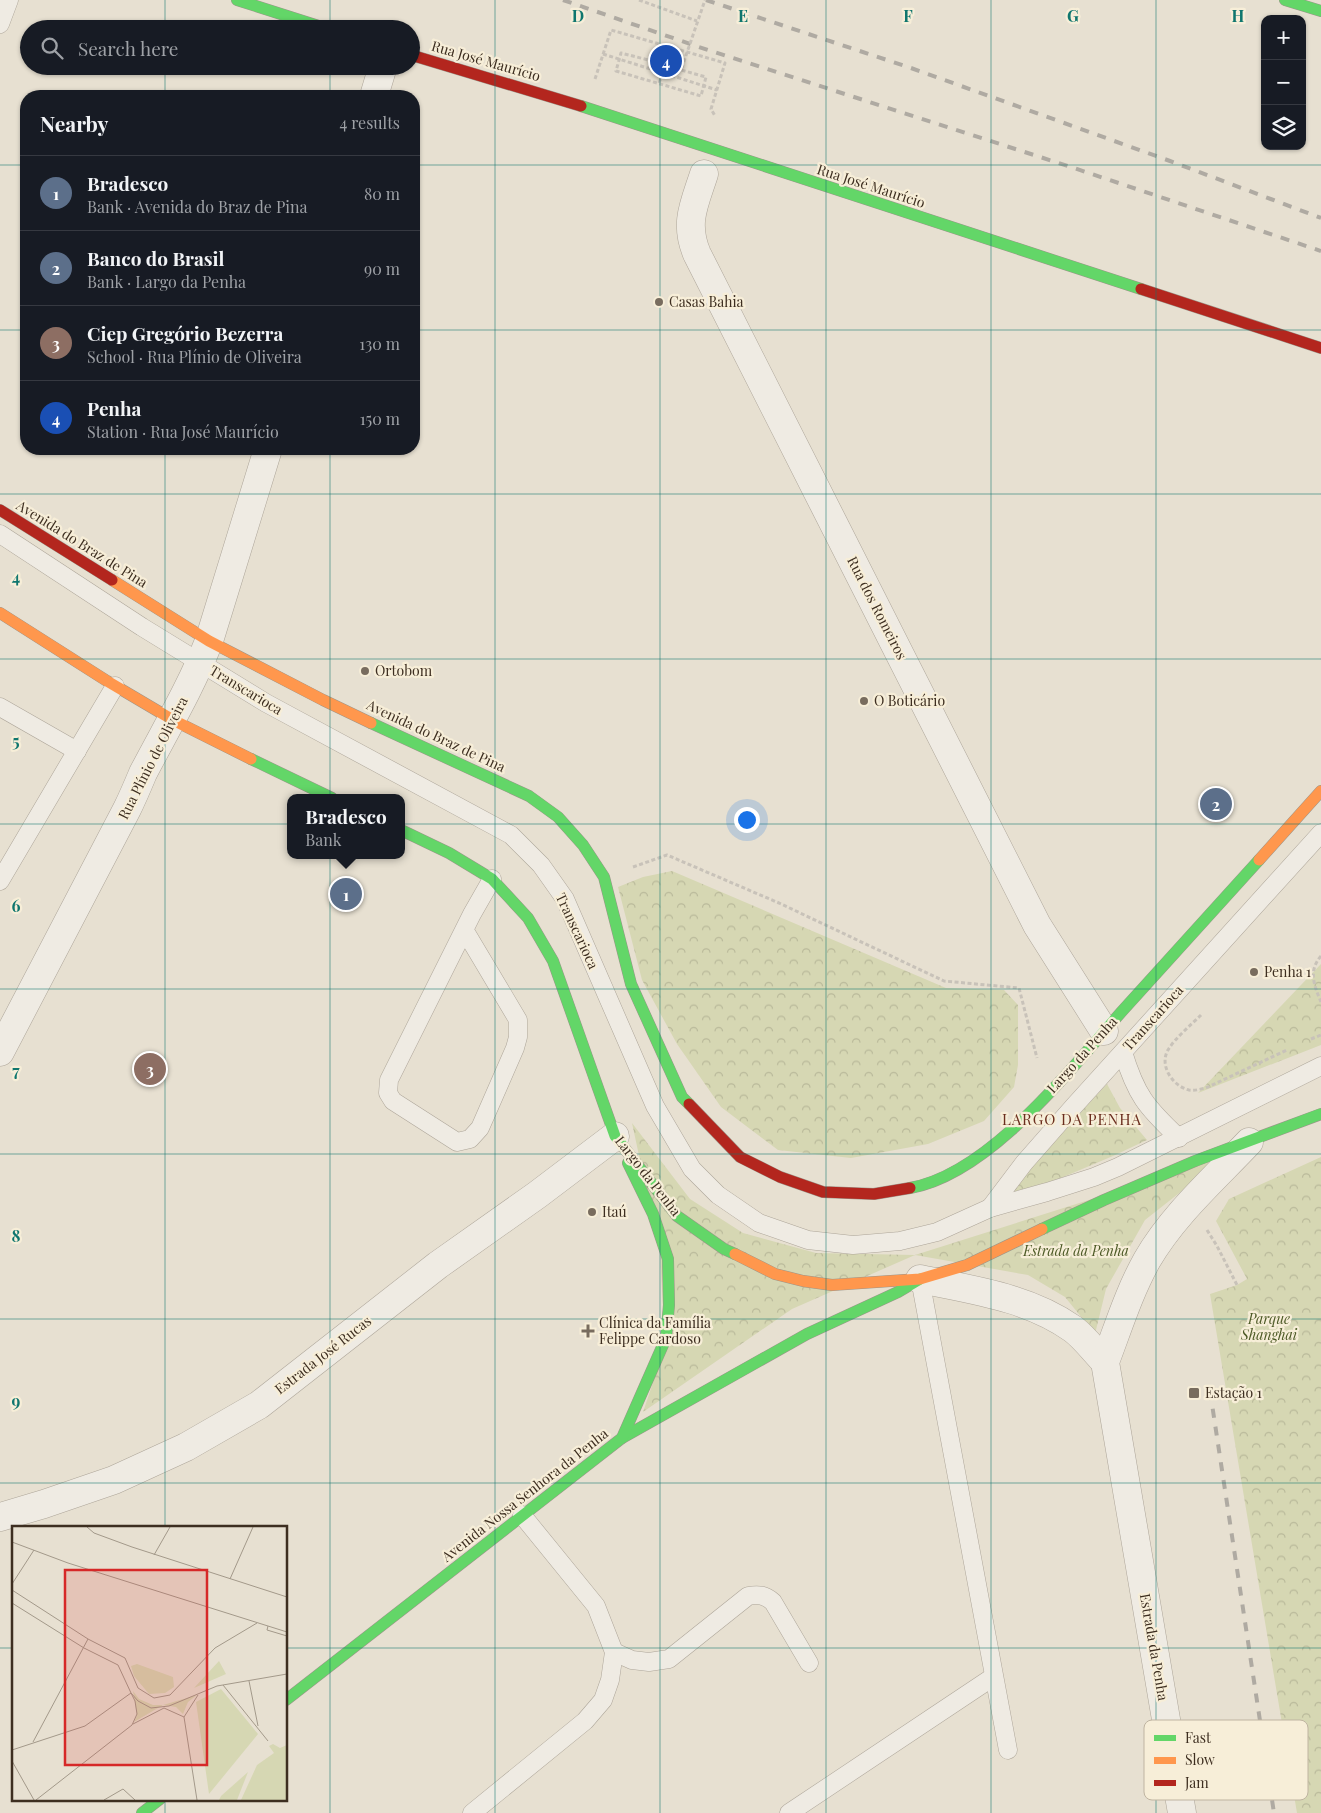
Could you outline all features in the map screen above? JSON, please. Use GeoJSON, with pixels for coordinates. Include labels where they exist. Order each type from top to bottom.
{"type":"FeatureCollection","features":[{"type":"Feature","properties":{"kind":"main road"},"geometry":{"type":"LineString","coordinates":[[237,0],[300,20]]}},
{"type":"Feature","properties":{"kind":"main road"},"geometry":{"type":"LineString","coordinates":[[1285,0],[1321,11]]}},
{"type":"Feature","properties":{"kind":"main road","name":"Rua José Maurício"},"geometry":{"type":"LineString","coordinates":[[420,58],[531,90],[1321,348]]}},
{"type":"Feature","properties":{"kind":"main road","name":"Avenida do Braz de Pina"},"geometry":{"type":"LineString","coordinates":[[0,510],[205,652],[323,700],[530,796],[558,817],[583,845],[604,877],[631,984],[682,1097],[707,1124]]}},
{"type":"Feature","properties":{"kind":"main road"},"geometry":{"type":"LineString","coordinates":[[0,613],[115,686],[173,720],[324,794]]}},
{"type":"Feature","properties":{"kind":"main road","name":"Largo da Penha"},"geometry":{"type":"LineString","coordinates":[[707,1124],[740,1157],[780,1177],[823,1192],[874,1194],[920,1186],[949,1175],[980,1156],[1011,1130],[1052,1089],[1321,791]]}},
{"type":"Feature","properties":{"kind":"main road"},"geometry":{"type":"LineString","coordinates":[[405,832],[449,853],[492,879]]}},
{"type":"Feature","properties":{"kind":"main road","name":"Largo da Penha"},"geometry":{"type":"LineString","coordinates":[[492,879],[528,918],[553,961],[615,1136],[678,1216],[724,1249],[775,1274],[803,1282],[832,1285],[920,1279],[967,1265],[1104,1200],[1195,1161],[1321,1114]]}},
{"type":"Feature","properties":{"kind":"main road","name":"Avenida Nossa Senhora da Penha"},"geometry":{"type":"LineString","coordinates":[[288,1698],[622,1438],[666,1338],[669,1305],[668,1259],[653,1214],[615,1136]]}},
{"type":"Feature","properties":{"kind":"main road","name":"Largo da Penha"},"geometry":{"type":"LineString","coordinates":[[622,1438],[807,1334],[898,1292],[920,1279]]}},
{"type":"Feature","properties":{"kind":"main road"},"geometry":{"type":"LineString","coordinates":[[142,1813],[159,1800]]}},
{"type":"Feature","properties":{"kind":"street"},"geometry":{"type":"LineString","coordinates":[[376,90],[380,75]]}},
{"type":"Feature","properties":{"kind":"street","name":"Rua dos Romeiros"},"geometry":{"type":"LineString","coordinates":[[704,174],[692,211],[690,224],[690,234],[698,254],[1037,925],[1104,1031]]}},
{"type":"Feature","properties":{"kind":"street","name":"Rua Plínio de Oliveira"},"geometry":{"type":"LineString","coordinates":[[0,1052],[128,809],[143,774],[173,720],[205,652],[266,455]]}},
{"type":"Feature","properties":{"kind":"street","name":"Estrada José Rucas"},"geometry":{"type":"LineString","coordinates":[[0,1516],[44,1504],[114,1480],[186,1447],[259,1406],[438,1265],[537,1195],[615,1136]]}},
{"type":"Feature","properties":{"kind":"street","name":"Largo da Penha"},"geometry":{"type":"LineString","coordinates":[[920,1279],[1004,1297],[1040,1310],[1074,1330],[1105,1362],[1125,1306],[1148,1260],[1180,1215],[1249,1142]]}},
{"type":"Feature","properties":{"kind":"street","name":"Estrada da Penha"},"geometry":{"type":"LineString","coordinates":[[1105,1362],[1166,1720]]}},
{"type":"Feature","properties":{"kind":"street","name":"Estrada da Penha"},"geometry":{"type":"LineString","coordinates":[[1180,1800],[1182,1813]]}},
{"type":"Feature","properties":{"kind":"lane"},"geometry":{"type":"LineString","coordinates":[[0,24],[9,0]]}},
{"type":"Feature","properties":{"kind":"lane","name":"Transcarioca"},"geometry":{"type":"LineString","coordinates":[[0,534],[205,652],[266,703],[511,835],[540,865],[565,899],[656,1106],[678,1148],[692,1169],[718,1195],[759,1223],[808,1240],[853,1245],[900,1241],[937,1232],[990,1208],[1094,1177],[1179,1138],[1321,1066]]}},
{"type":"Feature","properties":{"kind":"lane"},"geometry":{"type":"LineString","coordinates":[[0,881],[115,686]]}},
{"type":"Feature","properties":{"kind":"lane"},"geometry":{"type":"LineString","coordinates":[[0,707],[77,752]]}},
{"type":"Feature","properties":{"kind":"lane","name":"Transcarioca"},"geometry":{"type":"LineString","coordinates":[[990,1208],[1024,1162],[1321,833]]}},
{"type":"Feature","properties":{"kind":"lane"},"geometry":{"type":"LineString","coordinates":[[465,931],[518,1020],[518,1037],[480,1128],[470,1139],[457,1142],[393,1101],[388,1093],[389,1080],[472,914],[492,879]]}},
{"type":"Feature","properties":{"kind":"lane"},"geometry":{"type":"LineString","coordinates":[[1123,1052],[1139,1095],[1152,1113],[1179,1138]]}},
{"type":"Feature","properties":{"kind":"lane"},"geometry":{"type":"LineString","coordinates":[[920,1279],[1008,1750]]}},
{"type":"Feature","properties":{"kind":"lane"},"geometry":{"type":"LineString","coordinates":[[472,1813],[585,1721],[604,1700],[610,1680],[614,1652],[596,1606],[522,1515]]}},
{"type":"Feature","properties":{"kind":"lane"},"geometry":{"type":"LineString","coordinates":[[614,1652],[632,1660],[649,1662],[669,1658],[748,1596],[757,1595],[767,1596],[773,1602],[809,1662]]}},
{"type":"Feature","properties":{"kind":"lane"},"geometry":{"type":"LineString","coordinates":[[789,1813],[993,1677]]}},
{"type":"Feature","properties":{"kind":"path"},"geometry":{"type":"LineString","coordinates":[[639,0],[697,21]]}},
{"type":"Feature","properties":{"kind":"path"},"geometry":{"type":"LineString","coordinates":[[681,70],[705,0]]}},
{"type":"Feature","properties":{"kind":"path"},"geometry":{"type":"LineString","coordinates":[[715,117],[710,109],[717,90],[725,64],[611,30],[604,54],[717,90]]}},
{"type":"Feature","properties":{"kind":"path"},"geometry":{"type":"LineString","coordinates":[[621,53],[706,76],[701,96],[659,83],[616,71],[621,53]]}},
{"type":"Feature","properties":{"kind":"path"},"geometry":{"type":"LineString","coordinates":[[659,83],[663,72]]}},
{"type":"Feature","properties":{"kind":"path"},"geometry":{"type":"LineString","coordinates":[[604,877],[667,854],[779,903],[944,981],[1019,988],[1040,1067]]}},
{"type":"Feature","properties":{"kind":"path"},"geometry":{"type":"LineString","coordinates":[[1321,956],[1312,972],[1314,985],[1321,1002]]}},
{"type":"Feature","properties":{"kind":"path"},"geometry":{"type":"LineString","coordinates":[[1201,1015],[1167,1050],[1165,1062],[1168,1075],[1178,1085],[1188,1090],[1208,1087],[1295,1047]]}},
{"type":"Feature","properties":{"kind":"path"},"geometry":{"type":"LineString","coordinates":[[1304,1043],[1321,1034]]}},
{"type":"Feature","properties":{"kind":"path"},"geometry":{"type":"LineString","coordinates":[[1217,1246],[1237,1285]]}},
{"type":"Feature","properties":{"kind":"green space"},"geometry":{"type":"Polygon","coordinates":[[[672,871],[946,988],[1004,990],[1018,1005],[1018,1065],[1014,1087],[984,1121],[928,1144],[851,1158],[778,1150],[721,1107],[677,1044],[642,980],[618,887],[643,877],[672,871]]]}},
{"type":"Feature","properties":{"kind":"green space"},"geometry":{"type":"Polygon","coordinates":[[[1321,964],[1321,1045],[1198,1093],[1321,964]]]}},
{"type":"Feature","properties":{"kind":"green space"},"geometry":{"type":"Polygon","coordinates":[[[1107,1084],[1120,1108],[1147,1140],[990,1208],[1107,1084]]]}},
{"type":"Feature","properties":{"kind":"green space"},"geometry":{"type":"Polygon","coordinates":[[[632,1123],[690,1199],[743,1233],[816,1253],[915,1255],[792,1309],[643,1412],[665,1347],[660,1253],[632,1123]]]}},
{"type":"Feature","properties":{"kind":"green space","name":"Estrada da Penha"},"geometry":{"type":"Polygon","coordinates":[[[1225,1157],[1145,1220],[1106,1289],[1095,1334],[1065,1297],[1028,1275],[915,1255],[1225,1157]]]}},
{"type":"Feature","properties":{"kind":"green space","name":"Parque Shanghai"},"geometry":{"type":"Polygon","coordinates":[[[1321,1157],[1321,1813],[1297,1813],[1295,1800],[1308,1800],[1308,1720],[1281,1720],[1210,1294],[1237,1285],[1247,1279],[1216,1221],[1229,1199],[1321,1157]]]}},
{"type":"Feature","properties":{"kind":"railway"},"geometry":{"type":"LineString","coordinates":[[563,0],[699,47],[1068,166],[1321,251]]}},
{"type":"Feature","properties":{"kind":"railway"},"geometry":{"type":"LineString","coordinates":[[706,0],[911,68],[1170,161],[1321,218]]}},
{"type":"Feature","properties":{"kind":"railway"},"geometry":{"type":"LineString","coordinates":[[1210,1391],[1260,1720]]}},
{"type":"Feature","properties":{"kind":"railway"},"geometry":{"type":"LineString","coordinates":[[1272,1800],[1274,1813]]}},
{"type":"Feature","properties":{"kind":"traffic: fast"},"geometry":{"type":"LineString","coordinates":[[237,0],[300,20]]}},
{"type":"Feature","properties":{"kind":"traffic: fast"},"geometry":{"type":"LineString","coordinates":[[1285,0],[1321,11]]}},
{"type":"Feature","properties":{"kind":"traffic: fast"},"geometry":{"type":"LineString","coordinates":[[581,106],[1141,289]]}},
{"type":"Feature","properties":{"kind":"traffic: fast"},"geometry":{"type":"LineString","coordinates":[[371,723],[529,796],[558,817],[583,845],[604,877],[631,984],[682,1097],[689,1104]]}},
{"type":"Feature","properties":{"kind":"traffic: fast"},"geometry":{"type":"LineString","coordinates":[[251,759],[324,794]]}},
{"type":"Feature","properties":{"kind":"traffic: fast"},"geometry":{"type":"LineString","coordinates":[[405,832],[449,853],[492,879],[528,918],[553,961],[615,1136],[677,1216],[724,1249],[735,1254]]}},
{"type":"Feature","properties":{"kind":"traffic: fast"},"geometry":{"type":"LineString","coordinates":[[910,1188],[940,1179],[970,1162],[999,1141],[1027,1115],[1054,1088],[1259,860]]}},
{"type":"Feature","properties":{"kind":"traffic: fast"},"geometry":{"type":"LineString","coordinates":[[1042,1229],[1195,1161],[1321,1114]]}},
{"type":"Feature","properties":{"kind":"traffic: fast"},"geometry":{"type":"LineString","coordinates":[[288,1698],[622,1438],[666,1338],[669,1305],[668,1259],[653,1214],[628,1163]]}},
{"type":"Feature","properties":{"kind":"traffic: fast"},"geometry":{"type":"LineString","coordinates":[[622,1438],[807,1334],[898,1292],[920,1279]]}},
{"type":"Feature","properties":{"kind":"traffic: fast"},"geometry":{"type":"LineString","coordinates":[[142,1813],[159,1800]]}},
{"type":"Feature","properties":{"kind":"traffic: slow"},"geometry":{"type":"LineString","coordinates":[[112,580],[209,641],[371,723]]}},
{"type":"Feature","properties":{"kind":"traffic: slow"},"geometry":{"type":"LineString","coordinates":[[0,613],[107,681],[173,720],[251,759]]}},
{"type":"Feature","properties":{"kind":"traffic: slow"},"geometry":{"type":"LineString","coordinates":[[1259,860],[1321,791]]}},
{"type":"Feature","properties":{"kind":"traffic: slow"},"geometry":{"type":"LineString","coordinates":[[735,1254],[775,1274],[803,1281],[832,1285],[920,1279],[967,1265],[1042,1229]]}},
{"type":"Feature","properties":{"kind":"traffic: jam"},"geometry":{"type":"LineString","coordinates":[[420,58],[581,106]]}},
{"type":"Feature","properties":{"kind":"traffic: jam"},"geometry":{"type":"LineString","coordinates":[[1141,289],[1321,348]]}},
{"type":"Feature","properties":{"kind":"traffic: jam"},"geometry":{"type":"LineString","coordinates":[[0,510],[112,580]]}},
{"type":"Feature","properties":{"kind":"traffic: jam"},"geometry":{"type":"LineString","coordinates":[[689,1104],[740,1157],[780,1177],[823,1192],[874,1194],[910,1188]]}},
{"type":"Feature","properties":{"kind":"place","name":"Penha"},"geometry":{"type":"Point","coordinates":[666,61]}},
{"type":"Feature","properties":{"kind":"place","name":"Casas Bahia"},"geometry":{"type":"Point","coordinates":[659,302]}},
{"type":"Feature","properties":{"kind":"place","name":"Ortobom"},"geometry":{"type":"Point","coordinates":[365,671]}},
{"type":"Feature","properties":{"kind":"place","name":"O Boticário"},"geometry":{"type":"Point","coordinates":[864,701]}},
{"type":"Feature","properties":{"kind":"place","name":"Banco do Brasil"},"geometry":{"type":"Point","coordinates":[1216,804]}},
{"type":"Feature","properties":{"kind":"place","name":"Bradesco"},"geometry":{"type":"Point","coordinates":[346,894]}},
{"type":"Feature","properties":{"kind":"place","name":"Penha 1"},"geometry":{"type":"Point","coordinates":[1254,972]}},
{"type":"Feature","properties":{"kind":"place","name":"Ciep Gregório Bezerra"},"geometry":{"type":"Point","coordinates":[150,1069]}},
{"type":"Feature","properties":{"kind":"place","name":"Itaú"},"geometry":{"type":"Point","coordinates":[592,1212]}},
{"type":"Feature","properties":{"kind":"place","name":"Clínica da Família Felippe Cardoso"},"geometry":{"type":"Point","coordinates":[588,1331]}},
{"type":"Feature","properties":{"kind":"place","name":"Estação 1"},"geometry":{"type":"Point","coordinates":[1194,1393]}},
{"type":"Feature","properties":{"kind":"district","name":"LARGO DA PENHA"},"geometry":{"type":"Point","coordinates":[1072,1120]}}]}
